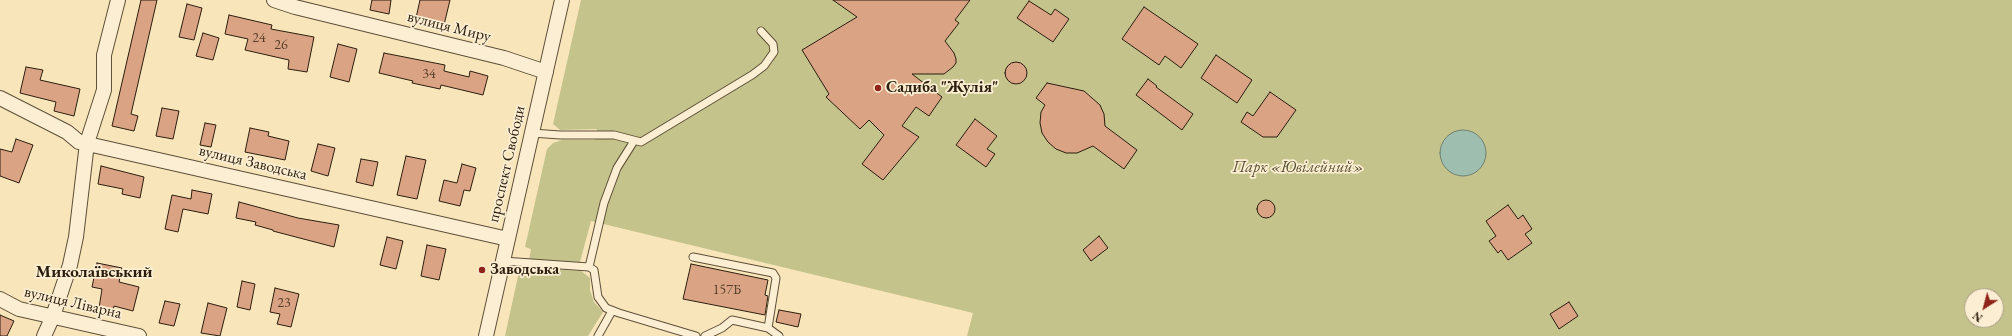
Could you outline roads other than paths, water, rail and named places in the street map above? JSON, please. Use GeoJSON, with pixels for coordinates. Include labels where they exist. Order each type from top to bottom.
{"type":"FeatureCollection","features":[{"type":"Feature","properties":{"kind":"street"},"geometry":{"type":"LineString","coordinates":[[44,336],[53,316],[70,265],[76,237],[87,144],[104,90],[104,55],[118,0]]}},
{"type":"Feature","properties":{"kind":"street","name":"вулиця Миру"},"geometry":{"type":"LineString","coordinates":[[274,0],[295,7],[504,58],[546,72]]}},
{"type":"Feature","properties":{"kind":"street","name":"проспект Свободи"},"geometry":{"type":"LineString","coordinates":[[486,336],[562,0]]}},
{"type":"Feature","properties":{"kind":"street","name":"вулиця Заводська"},"geometry":{"type":"LineString","coordinates":[[0,98],[67,132],[79,142],[508,239]]}},
{"type":"Feature","properties":{"kind":"street","name":"вулиця Ліварна"},"geometry":{"type":"LineString","coordinates":[[0,299],[19,309],[139,336]]}},
{"type":"Feature","properties":{"kind":"lane"},"geometry":{"type":"LineString","coordinates":[[532,133],[560,135],[614,135],[641,142],[752,75],[764,66],[774,52],[773,44],[761,31]]}},
{"type":"Feature","properties":{"kind":"lane"},"geometry":{"type":"LineString","coordinates":[[589,267],[604,203],[617,168],[634,141]]}},
{"type":"Feature","properties":{"kind":"lane"},"geometry":{"type":"LineString","coordinates":[[693,257],[773,273],[776,278],[768,328]]}},
{"type":"Feature","properties":{"kind":"lane"},"geometry":{"type":"LineString","coordinates":[[503,261],[589,267],[594,270],[598,297],[606,308],[696,336]]}},
{"type":"Feature","properties":{"kind":"lane"},"geometry":{"type":"LineString","coordinates":[[598,336],[612,311]]}},
{"type":"Feature","properties":{"kind":"lane"},"geometry":{"type":"LineString","coordinates":[[705,336],[722,328],[732,320],[768,328],[779,336]]}},
{"type":"Feature","properties":{"kind":"place","name":"Садиба \"Жулія\""},"geometry":{"type":"Point","coordinates":[878,88]}},
{"type":"Feature","properties":{"kind":"place","name":"Заводська"},"geometry":{"type":"Point","coordinates":[482,270]}},
{"type":"Feature","properties":{"kind":"district","name":"Миколаївський"},"geometry":{"type":"Point","coordinates":[94,272]}},
{"type":"Feature","properties":{"kind":"park label","name":"Парк «Ювілейний»"},"geometry":{"type":"Point","coordinates":[1298,168]}}]}
